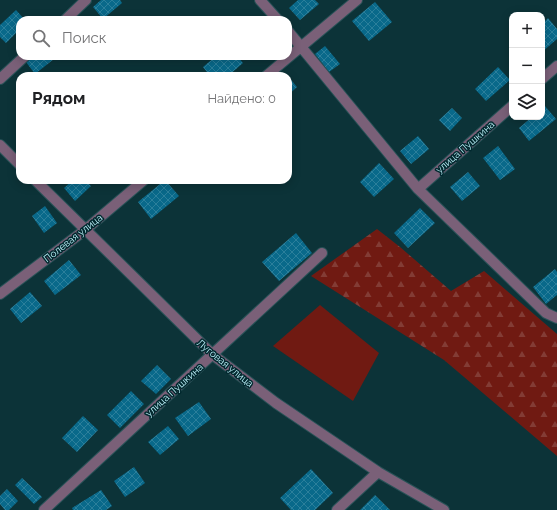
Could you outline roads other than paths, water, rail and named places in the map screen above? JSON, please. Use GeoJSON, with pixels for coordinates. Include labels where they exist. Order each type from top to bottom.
{"type":"FeatureCollection","features":[{"type":"Feature","properties":{"kind":"street"},"geometry":{"type":"LineString","coordinates":[[69,16],[86,0]]}},
{"type":"Feature","properties":{"kind":"street"},"geometry":{"type":"LineString","coordinates":[[260,0],[274,16]]}},
{"type":"Feature","properties":{"kind":"street"},"geometry":{"type":"LineString","coordinates":[[292,54],[357,0]]}},
{"type":"Feature","properties":{"kind":"street"},"geometry":{"type":"LineString","coordinates":[[292,36],[418,188],[546,313],[557,318]]}},
{"type":"Feature","properties":{"kind":"street"},"geometry":{"type":"LineString","coordinates":[[0,79],[21,60]]}},
{"type":"Feature","properties":{"kind":"street"},"geometry":{"type":"LineString","coordinates":[[271,72],[285,60]]}},
{"type":"Feature","properties":{"kind":"street"},"geometry":{"type":"LineString","coordinates":[[545,76],[557,66]]}},
{"type":"Feature","properties":{"kind":"street","name":"улица Пушкина"},"geometry":{"type":"LineString","coordinates":[[418,188],[509,109]]}},
{"type":"Feature","properties":{"kind":"street"},"geometry":{"type":"LineString","coordinates":[[0,144],[16,161]]}},
{"type":"Feature","properties":{"kind":"street","name":"Луговая улица"},"geometry":{"type":"LineString","coordinates":[[39,184],[213,355],[276,403],[378,472],[444,510]]}},
{"type":"Feature","properties":{"kind":"street","name":"Полевая улица"},"geometry":{"type":"LineString","coordinates":[[0,294],[85,230],[139,184]]}},
{"type":"Feature","properties":{"kind":"street","name":"улица Пушкина"},"geometry":{"type":"LineString","coordinates":[[44,510],[322,254]]}},
{"type":"Feature","properties":{"kind":"street"},"geometry":{"type":"LineString","coordinates":[[337,510],[378,472]]}}]}
